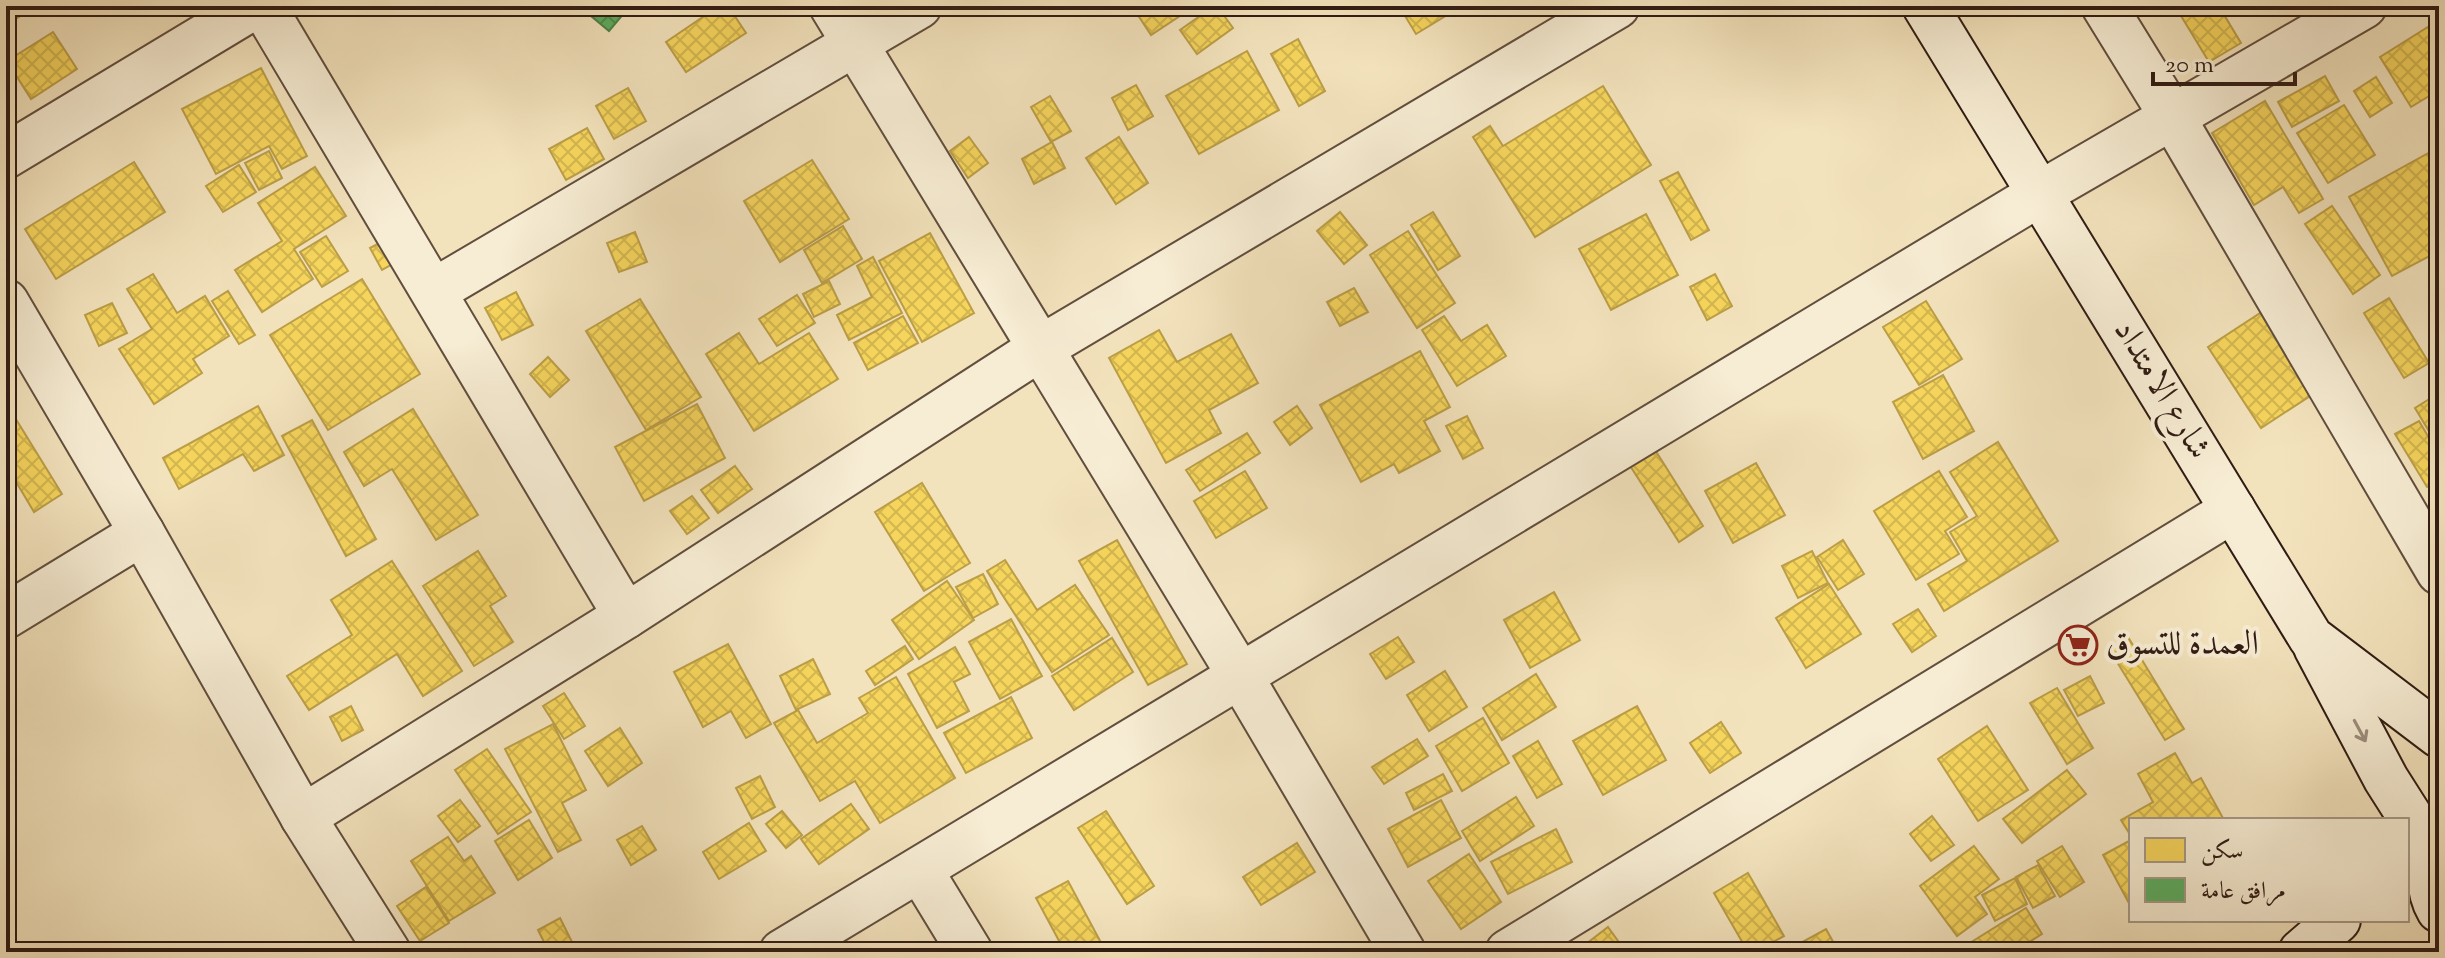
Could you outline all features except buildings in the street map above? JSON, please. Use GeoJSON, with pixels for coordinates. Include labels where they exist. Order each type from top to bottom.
{"type":"FeatureCollection","features":[{"type":"Feature","properties":{"kind":"street"},"geometry":{"type":"LineString","coordinates":[[6,156],[255,6]]}},
{"type":"Feature","properties":{"kind":"street"},"geometry":{"type":"LineString","coordinates":[[263,6],[626,616]]}},
{"type":"Feature","properties":{"kind":"street"},"geometry":{"type":"LineString","coordinates":[[832,6],[1239,674],[1403,952]]}},
{"type":"Feature","properties":{"kind":"street"},"geometry":{"type":"LineString","coordinates":[[434,291],[919,6]]}},
{"type":"Feature","properties":{"kind":"street"},"geometry":{"type":"LineString","coordinates":[[303,817],[626,616],[1039,349],[1617,6]]}},
{"type":"Feature","properties":{"kind":"street","name":"شارع الامتداد"},"geometry":{"type":"LineString","coordinates":[[1925,6],[2311,638],[2439,735]]}},
{"type":"Feature","properties":{"kind":"street"},"geometry":{"type":"LineString","coordinates":[[2104,6],[2439,572]]}},
{"type":"Feature","properties":{"kind":"street"},"geometry":{"type":"LineString","coordinates":[[782,952],[2041,193],[2364,6]]}},
{"type":"Feature","properties":{"kind":"street"},"geometry":{"type":"LineString","coordinates":[[6,302],[142,533],[303,817],[388,952]]}},
{"type":"Feature","properties":{"kind":"street"},"geometry":{"type":"LineString","coordinates":[[1508,952],[2233,510]]}},
{"type":"Feature","properties":{"kind":"street"},"geometry":{"type":"LineString","coordinates":[[6,616],[142,533]]}},
{"type":"Feature","properties":{"kind":"street"},"geometry":{"type":"LineString","coordinates":[[2311,638],[2408,818]]}},
{"type":"Feature","properties":{"kind":"street"},"geometry":{"type":"LineString","coordinates":[[2409,821],[2428,855],[2430,881],[2439,910]]}},
{"type":"Feature","properties":{"kind":"street"},"geometry":{"type":"LineString","coordinates":[[920,870],[970,952]]}},
{"type":"Feature","properties":{"kind":"street"},"geometry":{"type":"LineString","coordinates":[[2301,952],[2336,922]]}},
{"type":"Feature","properties":{"kind":"place","name":"العمدة للتسوق"},"geometry":{"type":"Point","coordinates":[2078,645]}}]}
